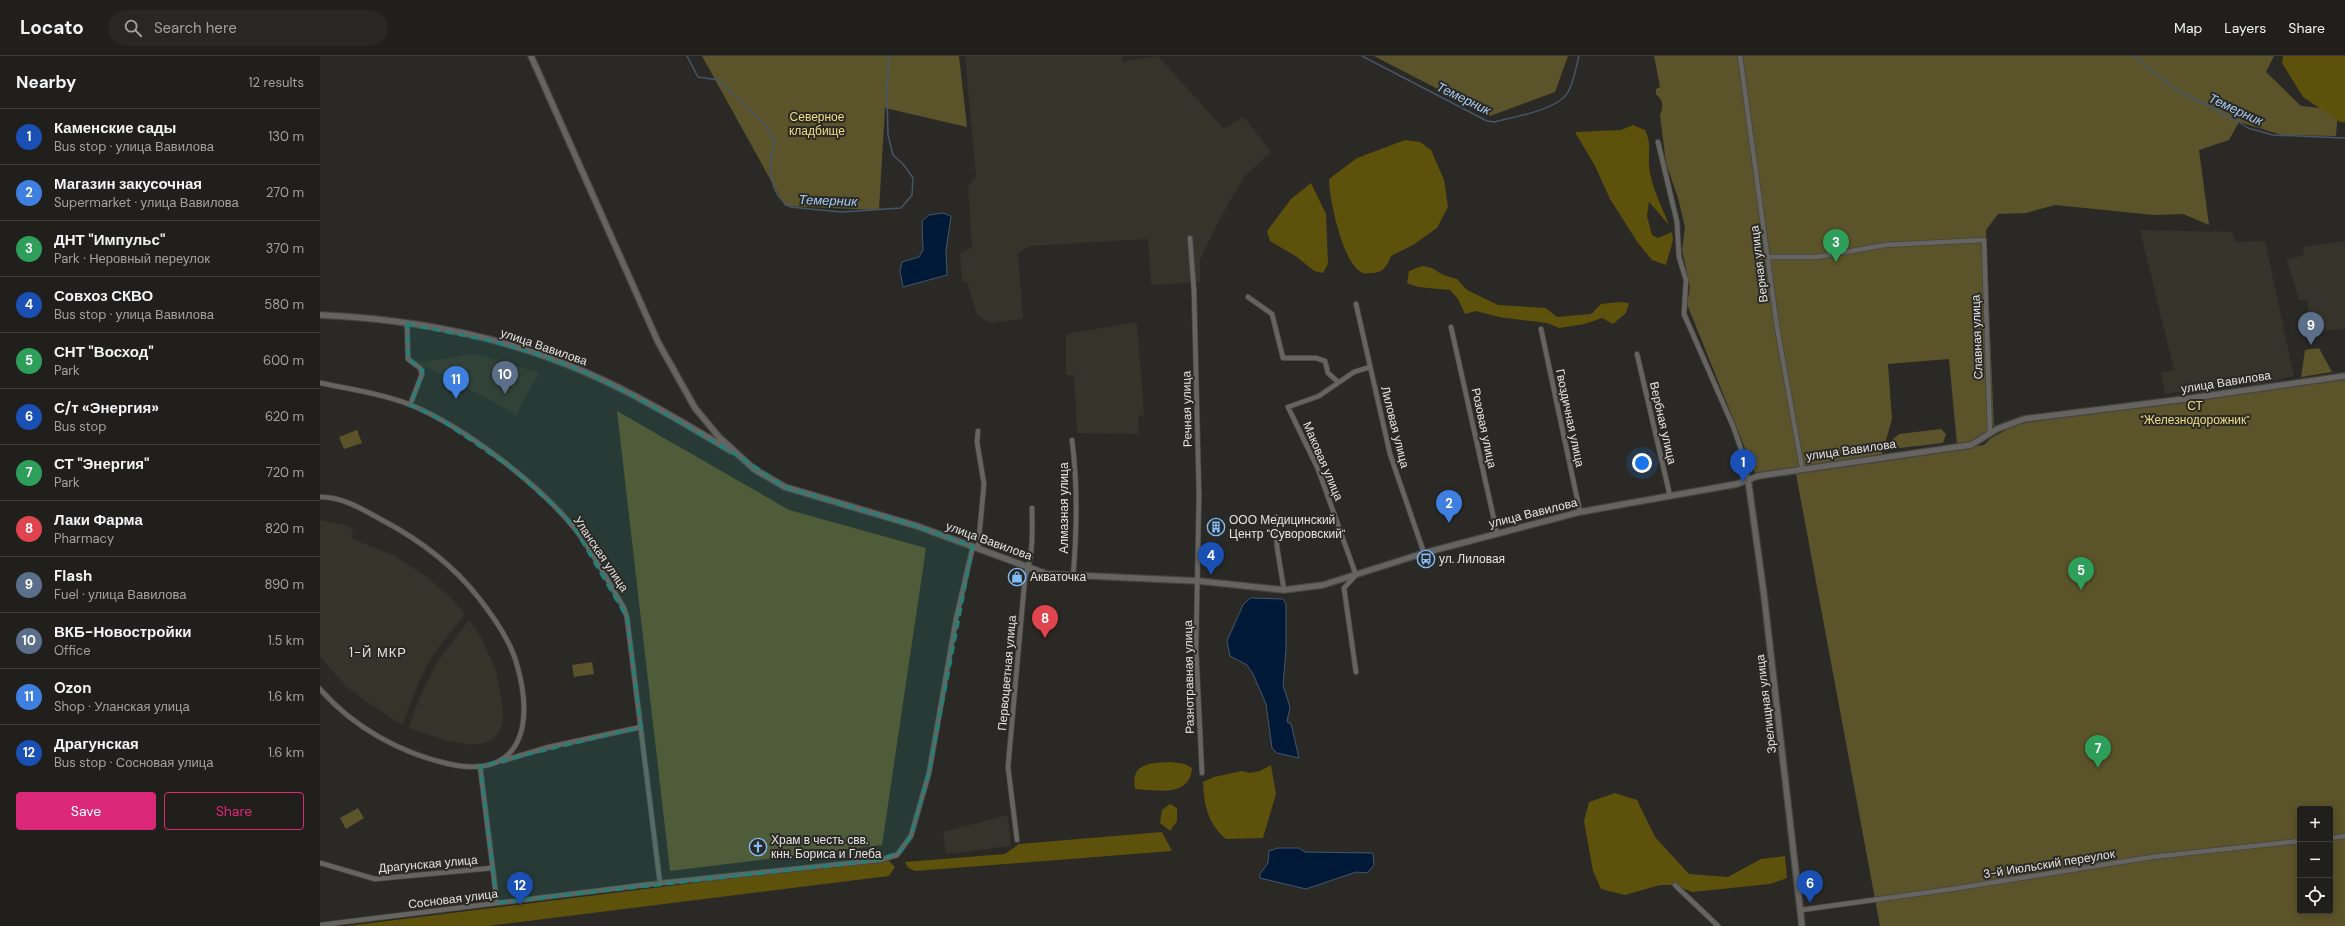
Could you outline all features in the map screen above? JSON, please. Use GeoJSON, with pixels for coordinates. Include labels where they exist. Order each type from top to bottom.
{"type":"FeatureCollection","features":[{"type":"Feature","properties":{"kind":"street","name":"улица Вавилова"},"geometry":{"type":"LineString","coordinates":[[531,56],[658,342],[695,408],[719,437],[754,469],[785,486],[917,526],[1047,574],[1073,577],[1199,581],[1284,590],[1323,585],[1424,553],[1580,512],[1737,484],[1758,476],[1802,468],[1971,445],[2012,422],[2031,418],[2170,401],[2345,376]]}},
{"type":"Feature","properties":{"kind":"street","name":"Верная улица"},"geometry":{"type":"LineString","coordinates":[[1740,56],[1769,257],[1777,327],[1802,468]]}},
{"type":"Feature","properties":{"kind":"street"},"geometry":{"type":"LineString","coordinates":[[1658,142],[1678,222],[1679,257],[1686,280],[1684,314],[1733,426],[1740,446],[1748,479]]}},
{"type":"Feature","properties":{"kind":"street","name":"Речная улица"},"geometry":{"type":"LineString","coordinates":[[1190,238],[1195,299],[1199,488],[1199,581]]}},
{"type":"Feature","properties":{"kind":"street","name":"Славная улица"},"geometry":{"type":"LineString","coordinates":[[1769,257],[1817,257],[1885,245],[1984,240],[1990,434]]}},
{"type":"Feature","properties":{"kind":"street"},"geometry":{"type":"LineString","coordinates":[[1248,297],[1272,314],[1283,358],[1316,358],[1325,361],[1328,373],[1338,382]]}},
{"type":"Feature","properties":{"kind":"street","name":"Лиловая улица"},"geometry":{"type":"LineString","coordinates":[[1356,304],[1390,454],[1424,553]]}},
{"type":"Feature","properties":{"kind":"street","name":"улица Вавилова"},"geometry":{"type":"LineString","coordinates":[[320,315],[407,324],[488,340],[537,354],[585,372],[676,419],[742,458]]}},
{"type":"Feature","properties":{"kind":"street"},"geometry":{"type":"LineString","coordinates":[[407,324],[408,359],[420,368],[422,374],[410,405]]}},
{"type":"Feature","properties":{"kind":"street","name":"Розовая улица"},"geometry":{"type":"LineString","coordinates":[[1451,327],[1497,533]]}},
{"type":"Feature","properties":{"kind":"street","name":"Гвоздичная улица"},"geometry":{"type":"LineString","coordinates":[[1541,329],[1580,512]]}},
{"type":"Feature","properties":{"kind":"street","name":"Вербная улица"},"geometry":{"type":"LineString","coordinates":[[1637,354],[1670,496]]}},
{"type":"Feature","properties":{"kind":"street","name":"Маковая улица"},"geometry":{"type":"LineString","coordinates":[[1356,575],[1318,469],[1288,407],[1319,396],[1354,372],[1370,368]]}},
{"type":"Feature","properties":{"kind":"street","name":"Уланская улица"},"geometry":{"type":"LineString","coordinates":[[320,383],[410,405],[441,420],[510,466],[556,508],[575,529],[624,608],[627,618],[660,883]]}},
{"type":"Feature","properties":{"kind":"street"},"geometry":{"type":"LineString","coordinates":[[976,547],[984,484],[977,442],[978,431]]}},
{"type":"Feature","properties":{"kind":"street","name":"Алмазная улица"},"geometry":{"type":"LineString","coordinates":[[1072,440],[1077,474],[1076,543],[1073,577]]}},
{"type":"Feature","properties":{"kind":"street","name":"Зрелищная улица"},"geometry":{"type":"LineString","coordinates":[[1748,479],[1764,595],[1802,926]]}},
{"type":"Feature","properties":{"kind":"street"},"geometry":{"type":"LineString","coordinates":[[320,497],[335,498],[354,505],[403,531],[448,565],[478,596],[488,610],[504,637],[517,664],[523,698],[522,733],[516,747],[495,763]]}},
{"type":"Feature","properties":{"kind":"street","name":"Первоцветная улица"},"geometry":{"type":"LineString","coordinates":[[1017,840],[1008,766],[1025,577],[1029,567],[1032,546],[1032,508]]}},
{"type":"Feature","properties":{"kind":"street"},"geometry":{"type":"LineString","coordinates":[[1276,517],[1277,547],[1284,590]]}},
{"type":"Feature","properties":{"kind":"street","name":"Сосновая улица"},"geometry":{"type":"LineString","coordinates":[[320,925],[660,883],[880,860],[897,855],[911,836],[929,773],[956,619],[976,547]]}},
{"type":"Feature","properties":{"kind":"street"},"geometry":{"type":"LineString","coordinates":[[1356,575],[1344,588],[1356,672]]}},
{"type":"Feature","properties":{"kind":"street","name":"Разнотравная улица"},"geometry":{"type":"LineString","coordinates":[[1199,581],[1196,648],[1202,774]]}},
{"type":"Feature","properties":{"kind":"street"},"geometry":{"type":"LineString","coordinates":[[320,689],[349,717],[388,742],[416,755],[438,762],[480,766],[549,747],[641,727]]}},
{"type":"Feature","properties":{"kind":"street"},"geometry":{"type":"LineString","coordinates":[[480,766],[497,903]]}},
{"type":"Feature","properties":{"kind":"street"},"geometry":{"type":"LineString","coordinates":[[2333,838],[2345,836]]}},
{"type":"Feature","properties":{"kind":"street","name":"3-й Июльский переулок"},"geometry":{"type":"LineString","coordinates":[[1801,910],[1952,890],[2152,857],[2297,841]]}},
{"type":"Feature","properties":{"kind":"street","name":"Драгунская улица"},"geometry":{"type":"LineString","coordinates":[[320,862],[375,879],[492,868]]}},
{"type":"Feature","properties":{"kind":"street"},"geometry":{"type":"LineString","coordinates":[[1675,885],[1718,926]]}},
{"type":"Feature","properties":{"kind":"highlighted area"},"geometry":{"type":"Polygon","coordinates":[[[407,324],[487,340],[537,354],[585,372],[632,395],[742,458],[785,487],[917,526],[973,546],[929,773],[911,836],[901,851],[880,860],[497,903],[480,766],[641,727],[627,618],[575,529],[556,508],[510,467],[441,420],[410,405],[423,370],[408,359],[407,324]]]}},
{"type":"Feature","properties":{"kind":"shaded area"},"geometry":{"type":"Polygon","coordinates":[[[965,56],[1122,56],[1122,62],[1158,56],[1224,129],[1243,116],[1271,152],[1244,177],[1218,222],[1200,260],[1200,282],[1151,285],[1148,239],[1031,246],[1018,253],[1023,319],[989,323],[977,315],[967,282],[962,282],[960,253],[972,247],[968,186],[976,177],[965,56]]]}},
{"type":"Feature","properties":{"kind":"shaded area"},"geometry":{"type":"Polygon","coordinates":[[[2283,56],[2345,56],[2345,122],[2340,122],[2303,97],[2282,63],[2283,56]]]}},
{"type":"Feature","properties":{"kind":"shaded area"},"geometry":{"type":"Polygon","coordinates":[[[1633,125],[1645,130],[1647,135],[1649,144],[1650,174],[1669,225],[1649,202],[1647,216],[1652,235],[1658,238],[1672,232],[1673,240],[1666,265],[1652,260],[1638,243],[1610,199],[1595,166],[1575,132],[1621,130],[1633,125]]]}},
{"type":"Feature","properties":{"kind":"shaded area"},"geometry":{"type":"Polygon","coordinates":[[[1405,140],[1420,142],[1431,150],[1444,180],[1448,207],[1437,228],[1413,245],[1391,256],[1386,266],[1379,272],[1364,273],[1356,268],[1343,245],[1334,215],[1329,179],[1357,158],[1405,140]]]}},
{"type":"Feature","properties":{"kind":"shaded area"},"geometry":{"type":"Polygon","coordinates":[[[1311,183],[1326,214],[1328,264],[1323,273],[1314,271],[1297,257],[1270,241],[1267,231],[1291,199],[1311,183]]]}},
{"type":"Feature","properties":{"kind":"shaded area"},"geometry":{"type":"Polygon","coordinates":[[[2140,230],[2232,232],[2235,242],[2265,241],[2294,376],[2256,385],[2234,383],[2165,394],[2161,372],[2174,370],[2140,230]]]}},
{"type":"Feature","properties":{"kind":"shaded area"},"geometry":{"type":"Polygon","coordinates":[[[2345,241],[2345,329],[2312,332],[2307,300],[2299,300],[2287,260],[2304,255],[2302,247],[2345,241]]]}},
{"type":"Feature","properties":{"kind":"shaded area"},"geometry":{"type":"Polygon","coordinates":[[[1422,266],[1432,268],[1443,275],[1457,279],[1467,290],[1498,305],[1546,308],[1557,317],[1591,314],[1601,304],[1619,302],[1629,303],[1626,313],[1613,324],[1602,318],[1585,324],[1559,328],[1547,323],[1499,317],[1476,311],[1465,314],[1458,299],[1450,290],[1418,287],[1407,283],[1409,271],[1422,266]]]}},
{"type":"Feature","properties":{"kind":"shaded area"},"geometry":{"type":"Polygon","coordinates":[[[1137,322],[1144,415],[1139,416],[1138,434],[1077,433],[1074,375],[1066,375],[1066,334],[1137,322]]]}},
{"type":"Feature","properties":{"kind":"shaded area"},"geometry":{"type":"Polygon","coordinates":[[[475,354],[539,373],[516,415],[447,376],[417,363],[475,354]]]}},
{"type":"Feature","properties":{"kind":"shaded area"},"geometry":{"type":"Polygon","coordinates":[[[320,520],[347,526],[353,530],[352,539],[393,555],[427,577],[449,596],[465,614],[434,653],[420,679],[402,725],[347,687],[320,657],[320,520]]]}},
{"type":"Feature","properties":{"kind":"shaded area"},"geometry":{"type":"Polygon","coordinates":[[[469,620],[481,637],[496,670],[503,708],[502,725],[499,732],[493,739],[484,743],[471,745],[445,740],[409,728],[420,696],[436,664],[469,620]]]}},
{"type":"Feature","properties":{"kind":"shaded area"},"geometry":{"type":"Polygon","coordinates":[[[1171,762],[1185,764],[1192,768],[1190,778],[1185,784],[1179,788],[1162,791],[1135,789],[1134,780],[1139,769],[1150,764],[1171,762]]]}},
{"type":"Feature","properties":{"kind":"shaded area"},"geometry":{"type":"Polygon","coordinates":[[[1271,765],[1276,794],[1263,838],[1226,839],[1215,827],[1208,814],[1204,798],[1203,782],[1214,777],[1242,771],[1250,773],[1260,771],[1271,765]]]}},
{"type":"Feature","properties":{"kind":"shaded area"},"geometry":{"type":"Polygon","coordinates":[[[1615,793],[1637,800],[1655,837],[1689,874],[1728,877],[1761,859],[1785,856],[1787,878],[1770,884],[1692,892],[1675,885],[1660,885],[1625,895],[1601,889],[1593,871],[1584,821],[1589,802],[1615,793]]]}},
{"type":"Feature","properties":{"kind":"shaded area"},"geometry":{"type":"Polygon","coordinates":[[[1170,804],[1177,808],[1177,821],[1170,831],[1160,823],[1162,810],[1170,804]]]}},
{"type":"Feature","properties":{"kind":"shaded area"},"geometry":{"type":"Polygon","coordinates":[[[1008,815],[1011,846],[946,854],[943,832],[1008,815]]]}},
{"type":"Feature","properties":{"kind":"shaded area"},"geometry":{"type":"Polygon","coordinates":[[[1162,832],[1172,851],[915,871],[908,868],[905,862],[1005,854],[1019,844],[1162,832]]]}},
{"type":"Feature","properties":{"kind":"shaded area"},"geometry":{"type":"Polygon","coordinates":[[[887,859],[895,867],[889,876],[487,926],[347,926],[887,859]]]}},
{"type":"Feature","properties":{"kind":"green space","name":"Северное кладбище"},"geometry":{"type":"Polygon","coordinates":[[[702,56],[959,56],[967,127],[885,108],[879,210],[785,206],[702,56]]]}},
{"type":"Feature","properties":{"kind":"green space"},"geometry":{"type":"Polygon","coordinates":[[[1374,56],[1568,56],[1555,92],[1490,116],[1374,56]]]}},
{"type":"Feature","properties":{"kind":"green space"},"geometry":{"type":"Polygon","coordinates":[[[1654,56],[2274,56],[2266,72],[2301,106],[2338,110],[2336,136],[2282,135],[2239,122],[2229,140],[2199,150],[2209,225],[2183,214],[2154,215],[2055,205],[2026,213],[1998,214],[1986,230],[1994,431],[1982,442],[1957,444],[1949,359],[1888,364],[1892,419],[1882,454],[1802,468],[1755,473],[1687,304],[1690,287],[1682,250],[1685,227],[1678,198],[1666,163],[1660,115],[1662,104],[1656,94],[1656,89],[1660,87],[1654,56]]]}},
{"type":"Feature","properties":{"kind":"green space"},"geometry":{"type":"Polygon","coordinates":[[[2319,348],[2332,372],[2301,377],[2305,350],[2319,348]]]}},
{"type":"Feature","properties":{"kind":"green space","name":"СТ \"Железнодорожник\""},"geometry":{"type":"Polygon","coordinates":[[[2345,380],[2345,926],[1880,926],[1796,474],[1984,445],[1991,438],[2017,424],[2219,395],[2345,380]]]}},
{"type":"Feature","properties":{"kind":"green space"},"geometry":{"type":"Polygon","coordinates":[[[617,411],[789,510],[926,548],[882,845],[670,871],[617,411]]]}},
{"type":"Feature","properties":{"kind":"green space"},"geometry":{"type":"Polygon","coordinates":[[[1941,429],[1946,434],[1943,443],[1900,448],[1896,445],[1893,439],[1899,434],[1941,429]]]}},
{"type":"Feature","properties":{"kind":"green space"},"geometry":{"type":"Polygon","coordinates":[[[357,430],[362,443],[344,449],[339,437],[357,430]]]}},
{"type":"Feature","properties":{"kind":"green space"},"geometry":{"type":"Polygon","coordinates":[[[592,662],[594,674],[574,677],[572,665],[592,662]]]}},
{"type":"Feature","properties":{"kind":"green space"},"geometry":{"type":"Polygon","coordinates":[[[358,808],[364,818],[346,829],[340,818],[358,808]]]}},
{"type":"Feature","properties":{"kind":"water"},"geometry":{"type":"Polygon","coordinates":[[[943,213],[951,216],[946,250],[947,275],[903,287],[900,271],[902,262],[919,257],[923,250],[922,221],[929,215],[943,213]]]}},
{"type":"Feature","properties":{"kind":"water"},"geometry":{"type":"Polygon","coordinates":[[[1250,598],[1283,599],[1286,604],[1286,649],[1283,685],[1290,707],[1287,722],[1291,724],[1299,758],[1277,753],[1272,748],[1266,704],[1253,674],[1247,665],[1230,656],[1227,641],[1243,605],[1250,598]]]}},
{"type":"Feature","properties":{"kind":"water"},"geometry":{"type":"Polygon","coordinates":[[[1278,848],[1299,848],[1305,852],[1373,853],[1374,865],[1367,873],[1356,872],[1306,889],[1260,878],[1260,874],[1268,863],[1269,851],[1278,848]]]}},
{"type":"Feature","properties":{"kind":"waterway","name":"Темерник"},"geometry":{"type":"LineString","coordinates":[[687,56],[698,77],[718,80],[765,125],[775,141],[771,160],[771,175],[772,182],[778,196],[790,207],[841,212],[901,208],[912,195],[913,178],[903,164],[893,155],[888,135],[887,93],[889,56]]}},
{"type":"Feature","properties":{"kind":"waterway","name":"Темерник"},"geometry":{"type":"LineString","coordinates":[[1362,56],[1487,121],[1494,122],[1535,112],[1555,104],[1563,98],[1572,84],[1579,56]]}},
{"type":"Feature","properties":{"kind":"waterway","name":"Темерник"},"geometry":{"type":"LineString","coordinates":[[2133,56],[2175,89],[2236,120],[2248,128],[2273,135],[2345,138]]}},
{"type":"Feature","properties":{"kind":"place","name":"ДНТ \"Импульс\""},"geometry":{"type":"Point","coordinates":[1836,262]}},
{"type":"Feature","properties":{"kind":"place","name":"Flash"},"geometry":{"type":"Point","coordinates":[2311,345]}},
{"type":"Feature","properties":{"kind":"place","name":"ВКБ-Новостройки"},"geometry":{"type":"Point","coordinates":[505,394]}},
{"type":"Feature","properties":{"kind":"place","name":"Ozon"},"geometry":{"type":"Point","coordinates":[456,399]}},
{"type":"Feature","properties":{"kind":"place","name":"Каменские сады"},"geometry":{"type":"Point","coordinates":[1743,482]}},
{"type":"Feature","properties":{"kind":"place","name":"Магазин закусочная"},"geometry":{"type":"Point","coordinates":[1449,523]}},
{"type":"Feature","properties":{"kind":"place","name":"ООО Медицинский Центр \"Суворовский\""},"geometry":{"type":"Point","coordinates":[1216,527]}},
{"type":"Feature","properties":{"kind":"place","name":"ул. Лиловая"},"geometry":{"type":"Point","coordinates":[1426,559]}},
{"type":"Feature","properties":{"kind":"place","name":"Совхоз СКВО"},"geometry":{"type":"Point","coordinates":[1211,575]}},
{"type":"Feature","properties":{"kind":"place","name":"Акваточка"},"geometry":{"type":"Point","coordinates":[1017,577]}},
{"type":"Feature","properties":{"kind":"place","name":"СНТ \"Восход\""},"geometry":{"type":"Point","coordinates":[2081,590]}},
{"type":"Feature","properties":{"kind":"place","name":"Лаки Фарма"},"geometry":{"type":"Point","coordinates":[1045,638]}},
{"type":"Feature","properties":{"kind":"place","name":"СТ \"Энергия\""},"geometry":{"type":"Point","coordinates":[2098,768]}},
{"type":"Feature","properties":{"kind":"place","name":"Храм в честь свв. кнн. Бориса и Глеба"},"geometry":{"type":"Point","coordinates":[758,847]}},
{"type":"Feature","properties":{"kind":"place","name":"С/т «Энергия»"},"geometry":{"type":"Point","coordinates":[1810,903]}},
{"type":"Feature","properties":{"kind":"place","name":"Драгунская"},"geometry":{"type":"Point","coordinates":[520,905]}},
{"type":"Feature","properties":{"kind":"district","name":"1-Й МКР"},"geometry":{"type":"Point","coordinates":[378,652]}}]}
